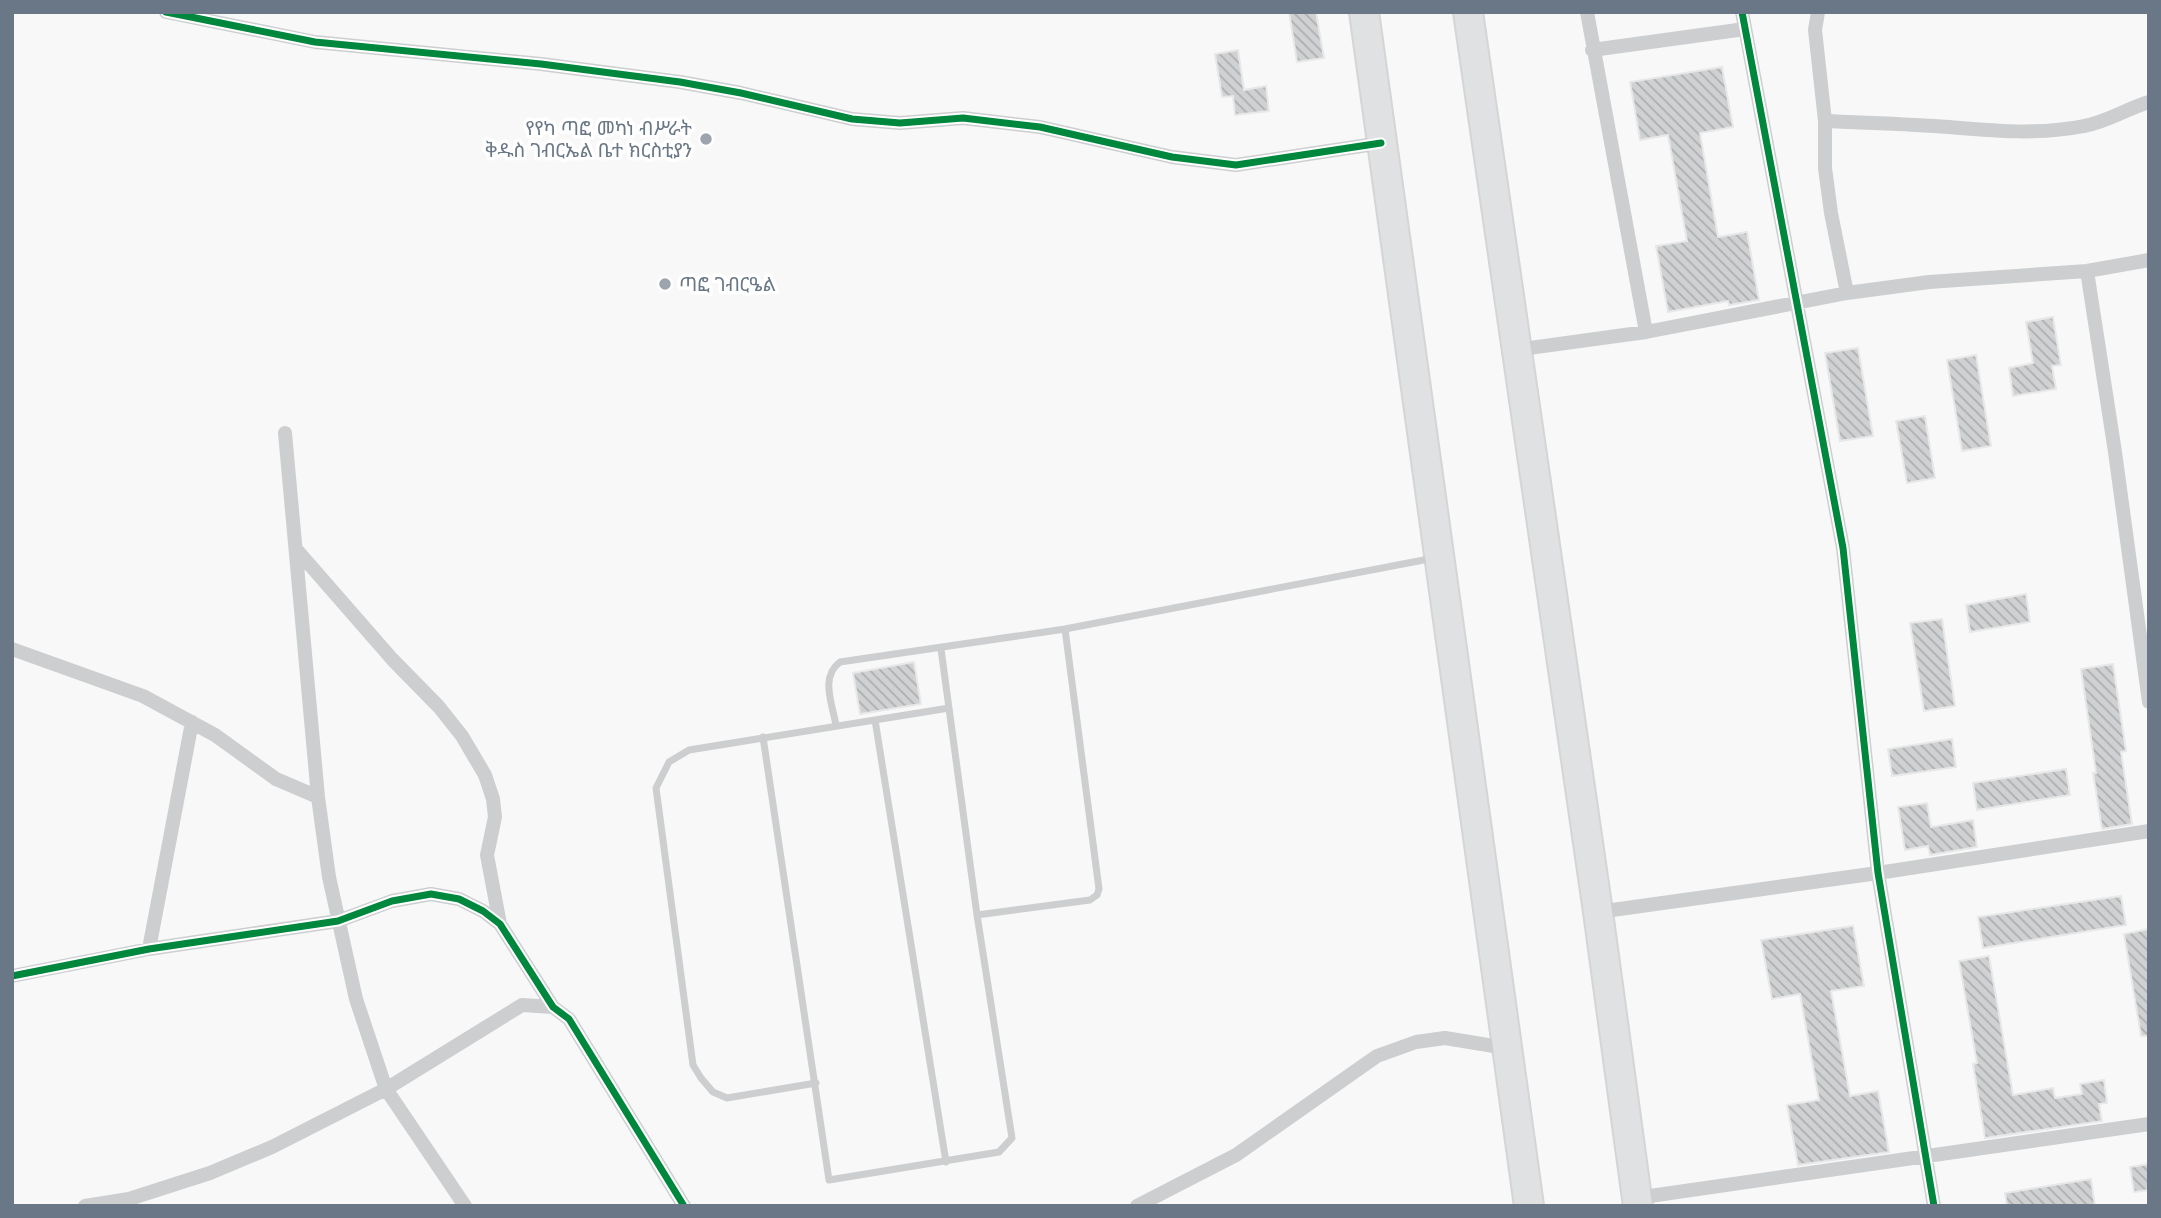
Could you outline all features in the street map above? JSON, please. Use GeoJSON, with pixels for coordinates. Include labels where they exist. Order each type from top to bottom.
{"type":"FeatureCollection","features":[{"type":"Feature","properties":{"kind":"highway"},"geometry":{"type":"LineString","coordinates":[[1364,12],[1529,1206]]}},
{"type":"Feature","properties":{"kind":"highway"},"geometry":{"type":"LineString","coordinates":[[1468,12],[1598,912],[1637,1202]]}},
{"type":"Feature","properties":{"kind":"street"},"geometry":{"type":"LineString","coordinates":[[166,12],[315,42],[541,64],[680,82],[852,119],[900,123],[962,118],[1040,127],[1172,157],[1236,165],[1381,143]]}},
{"type":"Feature","properties":{"kind":"street"},"geometry":{"type":"LineString","coordinates":[[1587,12],[1646,332]]}},
{"type":"Feature","properties":{"kind":"street"},"geometry":{"type":"LineString","coordinates":[[1742,12],[1843,548],[1878,873],[1934,1206]]}},
{"type":"Feature","properties":{"kind":"street"},"geometry":{"type":"LineString","coordinates":[[1818,12],[1815,30],[1825,121],[1825,167],[1831,214],[1847,293]]}},
{"type":"Feature","properties":{"kind":"street"},"geometry":{"type":"LineString","coordinates":[[1592,50],[1745,29]]}},
{"type":"Feature","properties":{"kind":"street"},"geometry":{"type":"LineString","coordinates":[[1825,121],[2035,132],[2107,121],[2127,108],[2149,102]]}},
{"type":"Feature","properties":{"kind":"street"},"geometry":{"type":"LineString","coordinates":[[1515,350],[1646,332],[1847,293],[1929,282],[2087,271],[2149,261]]}},
{"type":"Feature","properties":{"kind":"street"},"geometry":{"type":"LineString","coordinates":[[2087,271],[2149,702]]}},
{"type":"Feature","properties":{"kind":"street"},"geometry":{"type":"LineString","coordinates":[[285,433],[318,797],[329,877],[356,999],[386,1089],[465,1206]]}},
{"type":"Feature","properties":{"kind":"street"},"geometry":{"type":"LineString","coordinates":[[296,549],[392,659],[439,706],[462,736],[485,775],[493,799],[495,817],[487,855],[500,924]]}},
{"type":"Feature","properties":{"kind":"street"},"geometry":{"type":"LineString","coordinates":[[12,649],[143,696],[215,735],[276,779],[318,797]]}},
{"type":"Feature","properties":{"kind":"street"},"geometry":{"type":"LineString","coordinates":[[149,949],[192,722]]}},
{"type":"Feature","properties":{"kind":"street"},"geometry":{"type":"LineString","coordinates":[[1598,912],[1878,873],[2149,831]]}},
{"type":"Feature","properties":{"kind":"street"},"geometry":{"type":"LineString","coordinates":[[12,976],[149,949],[338,921],[392,901],[431,894],[459,899],[500,924],[554,1007],[569,1020],[684,1206]]}},
{"type":"Feature","properties":{"kind":"street"},"geometry":{"type":"LineString","coordinates":[[85,1206],[129,1199],[210,1173],[272,1147],[386,1089],[522,1004],[554,1007]]}},
{"type":"Feature","properties":{"kind":"street"},"geometry":{"type":"LineString","coordinates":[[1137,1206],[1236,1155],[1377,1056],[1416,1042],[1445,1038],[1506,1048]]}},
{"type":"Feature","properties":{"kind":"street"},"geometry":{"type":"LineString","coordinates":[[1637,1202],[2149,1124]]}},
{"type":"Feature","properties":{"kind":"lane"},"geometry":{"type":"LineString","coordinates":[[836,725],[828,681],[832,668],[840,662],[1065,629],[1438,557]]}},
{"type":"Feature","properties":{"kind":"lane"},"geometry":{"type":"LineString","coordinates":[[977,915],[1090,900],[1097,895],[1099,889],[1065,629]]}},
{"type":"Feature","properties":{"kind":"lane"},"geometry":{"type":"LineString","coordinates":[[763,737],[817,1083],[829,1180],[999,1152],[1012,1138],[977,915],[941,649]]}},
{"type":"Feature","properties":{"kind":"lane"},"geometry":{"type":"LineString","coordinates":[[817,1083],[727,1098],[713,1092],[693,1065],[656,788],[669,762],[689,750],[949,708]]}},
{"type":"Feature","properties":{"kind":"lane"},"geometry":{"type":"LineString","coordinates":[[875,720],[946,1162]]}},
{"type":"Feature","properties":{"kind":"building"},"geometry":{"type":"Polygon","coordinates":[[[1289,12],[1316,12],[1324,58],[1297,62],[1289,12]]]}},
{"type":"Feature","properties":{"kind":"building"},"geometry":{"type":"Polygon","coordinates":[[[1238,50],[1244,90],[1266,86],[1269,111],[1235,115],[1233,96],[1222,97],[1215,54],[1238,50]]]}},
{"type":"Feature","properties":{"kind":"building"},"geometry":{"type":"Polygon","coordinates":[[[1722,67],[1733,127],[1700,133],[1718,237],[1747,232],[1759,300],[1729,305],[1728,301],[1668,312],[1656,246],[1687,241],[1668,135],[1640,140],[1630,82],[1722,67]]]}},
{"type":"Feature","properties":{"kind":"building"},"geometry":{"type":"Polygon","coordinates":[[[2053,317],[2061,365],[2052,366],[2056,389],[2013,396],[2009,368],[2033,363],[2026,322],[2053,317]]]}},
{"type":"Feature","properties":{"kind":"building"},"geometry":{"type":"Polygon","coordinates":[[[1858,348],[1873,436],[1840,441],[1825,353],[1858,348]]]}},
{"type":"Feature","properties":{"kind":"building"},"geometry":{"type":"Polygon","coordinates":[[[1976,355],[1991,446],[1962,451],[1947,360],[1976,355]]]}},
{"type":"Feature","properties":{"kind":"building"},"geometry":{"type":"Polygon","coordinates":[[[1925,416],[1935,478],[1907,483],[1896,421],[1925,416]]]}},
{"type":"Feature","properties":{"kind":"building"},"geometry":{"type":"Polygon","coordinates":[[[2026,594],[2030,622],[1970,632],[1966,605],[2026,594]]]}},
{"type":"Feature","properties":{"kind":"building"},"geometry":{"type":"Polygon","coordinates":[[[1942,619],[1955,706],[1924,711],[1910,623],[1942,619]]]}},
{"type":"Feature","properties":{"kind":"building"},"geometry":{"type":"Polygon","coordinates":[[[914,662],[921,704],[860,714],[853,673],[914,662]]]}},
{"type":"Feature","properties":{"kind":"building"},"geometry":{"type":"Polygon","coordinates":[[[2113,664],[2126,751],[2121,752],[2132,824],[2102,829],[2081,669],[2113,664]]]}},
{"type":"Feature","properties":{"kind":"building"},"geometry":{"type":"Polygon","coordinates":[[[1952,739],[1956,767],[1892,776],[1888,749],[1952,739]]]}},
{"type":"Feature","properties":{"kind":"building"},"geometry":{"type":"Polygon","coordinates":[[[2066,769],[2070,795],[1977,810],[1973,783],[2066,769]]]}},
{"type":"Feature","properties":{"kind":"building"},"geometry":{"type":"Polygon","coordinates":[[[1927,803],[1931,827],[1973,820],[1977,847],[1930,855],[1928,846],[1905,850],[1898,807],[1927,803]]]}},
{"type":"Feature","properties":{"kind":"building"},"geometry":{"type":"Polygon","coordinates":[[[2121,896],[2126,925],[1983,948],[1978,917],[2121,896]]]}},
{"type":"Feature","properties":{"kind":"building"},"geometry":{"type":"Polygon","coordinates":[[[1853,926],[1864,986],[1831,991],[1850,1096],[1878,1091],[1889,1152],[1798,1165],[1787,1105],[1819,1100],[1800,994],[1772,999],[1761,940],[1853,926]]]}},
{"type":"Feature","properties":{"kind":"building"},"geometry":{"type":"Polygon","coordinates":[[[2149,929],[2149,1036],[2141,1036],[2124,934],[2149,929]]]}},
{"type":"Feature","properties":{"kind":"building"},"geometry":{"type":"Polygon","coordinates":[[[1989,956],[2013,1095],[2053,1088],[2055,1098],[2082,1094],[2080,1084],[2104,1080],[2107,1103],[2099,1104],[2102,1121],[1985,1138],[1973,1064],[1977,1063],[1959,961],[1989,956]]]}},
{"type":"Feature","properties":{"kind":"building"},"geometry":{"type":"Polygon","coordinates":[[[2149,1164],[2149,1190],[2134,1192],[2130,1167],[2149,1164]]]}},
{"type":"Feature","properties":{"kind":"building"},"geometry":{"type":"Polygon","coordinates":[[[2091,1179],[2095,1206],[2007,1206],[2005,1193],[2091,1179]]]}},
{"type":"Feature","properties":{"kind":"cycle path"},"geometry":{"type":"LineString","coordinates":[[166,12],[315,42],[541,64],[680,82],[852,119],[900,123],[963,118],[1040,127],[1172,157],[1236,165],[1381,143]]}},
{"type":"Feature","properties":{"kind":"cycle path"},"geometry":{"type":"LineString","coordinates":[[1742,12],[1843,548],[1878,873],[1934,1206]]}},
{"type":"Feature","properties":{"kind":"cycle path"},"geometry":{"type":"LineString","coordinates":[[12,976],[149,949],[338,921],[392,901],[431,894],[459,899],[483,911],[500,924],[553,1007],[569,1019],[684,1206]]}},
{"type":"Feature","properties":{"kind":"place","name":"የየካ ጣፎ መካነ ብሥራት ቅዱስ ገብርኤል ቤተ ክርስቲያን"},"geometry":{"type":"Point","coordinates":[706,139]}},
{"type":"Feature","properties":{"kind":"place","name":"ጣፎ ገብርዔል"},"geometry":{"type":"Point","coordinates":[665,284]}}]}
